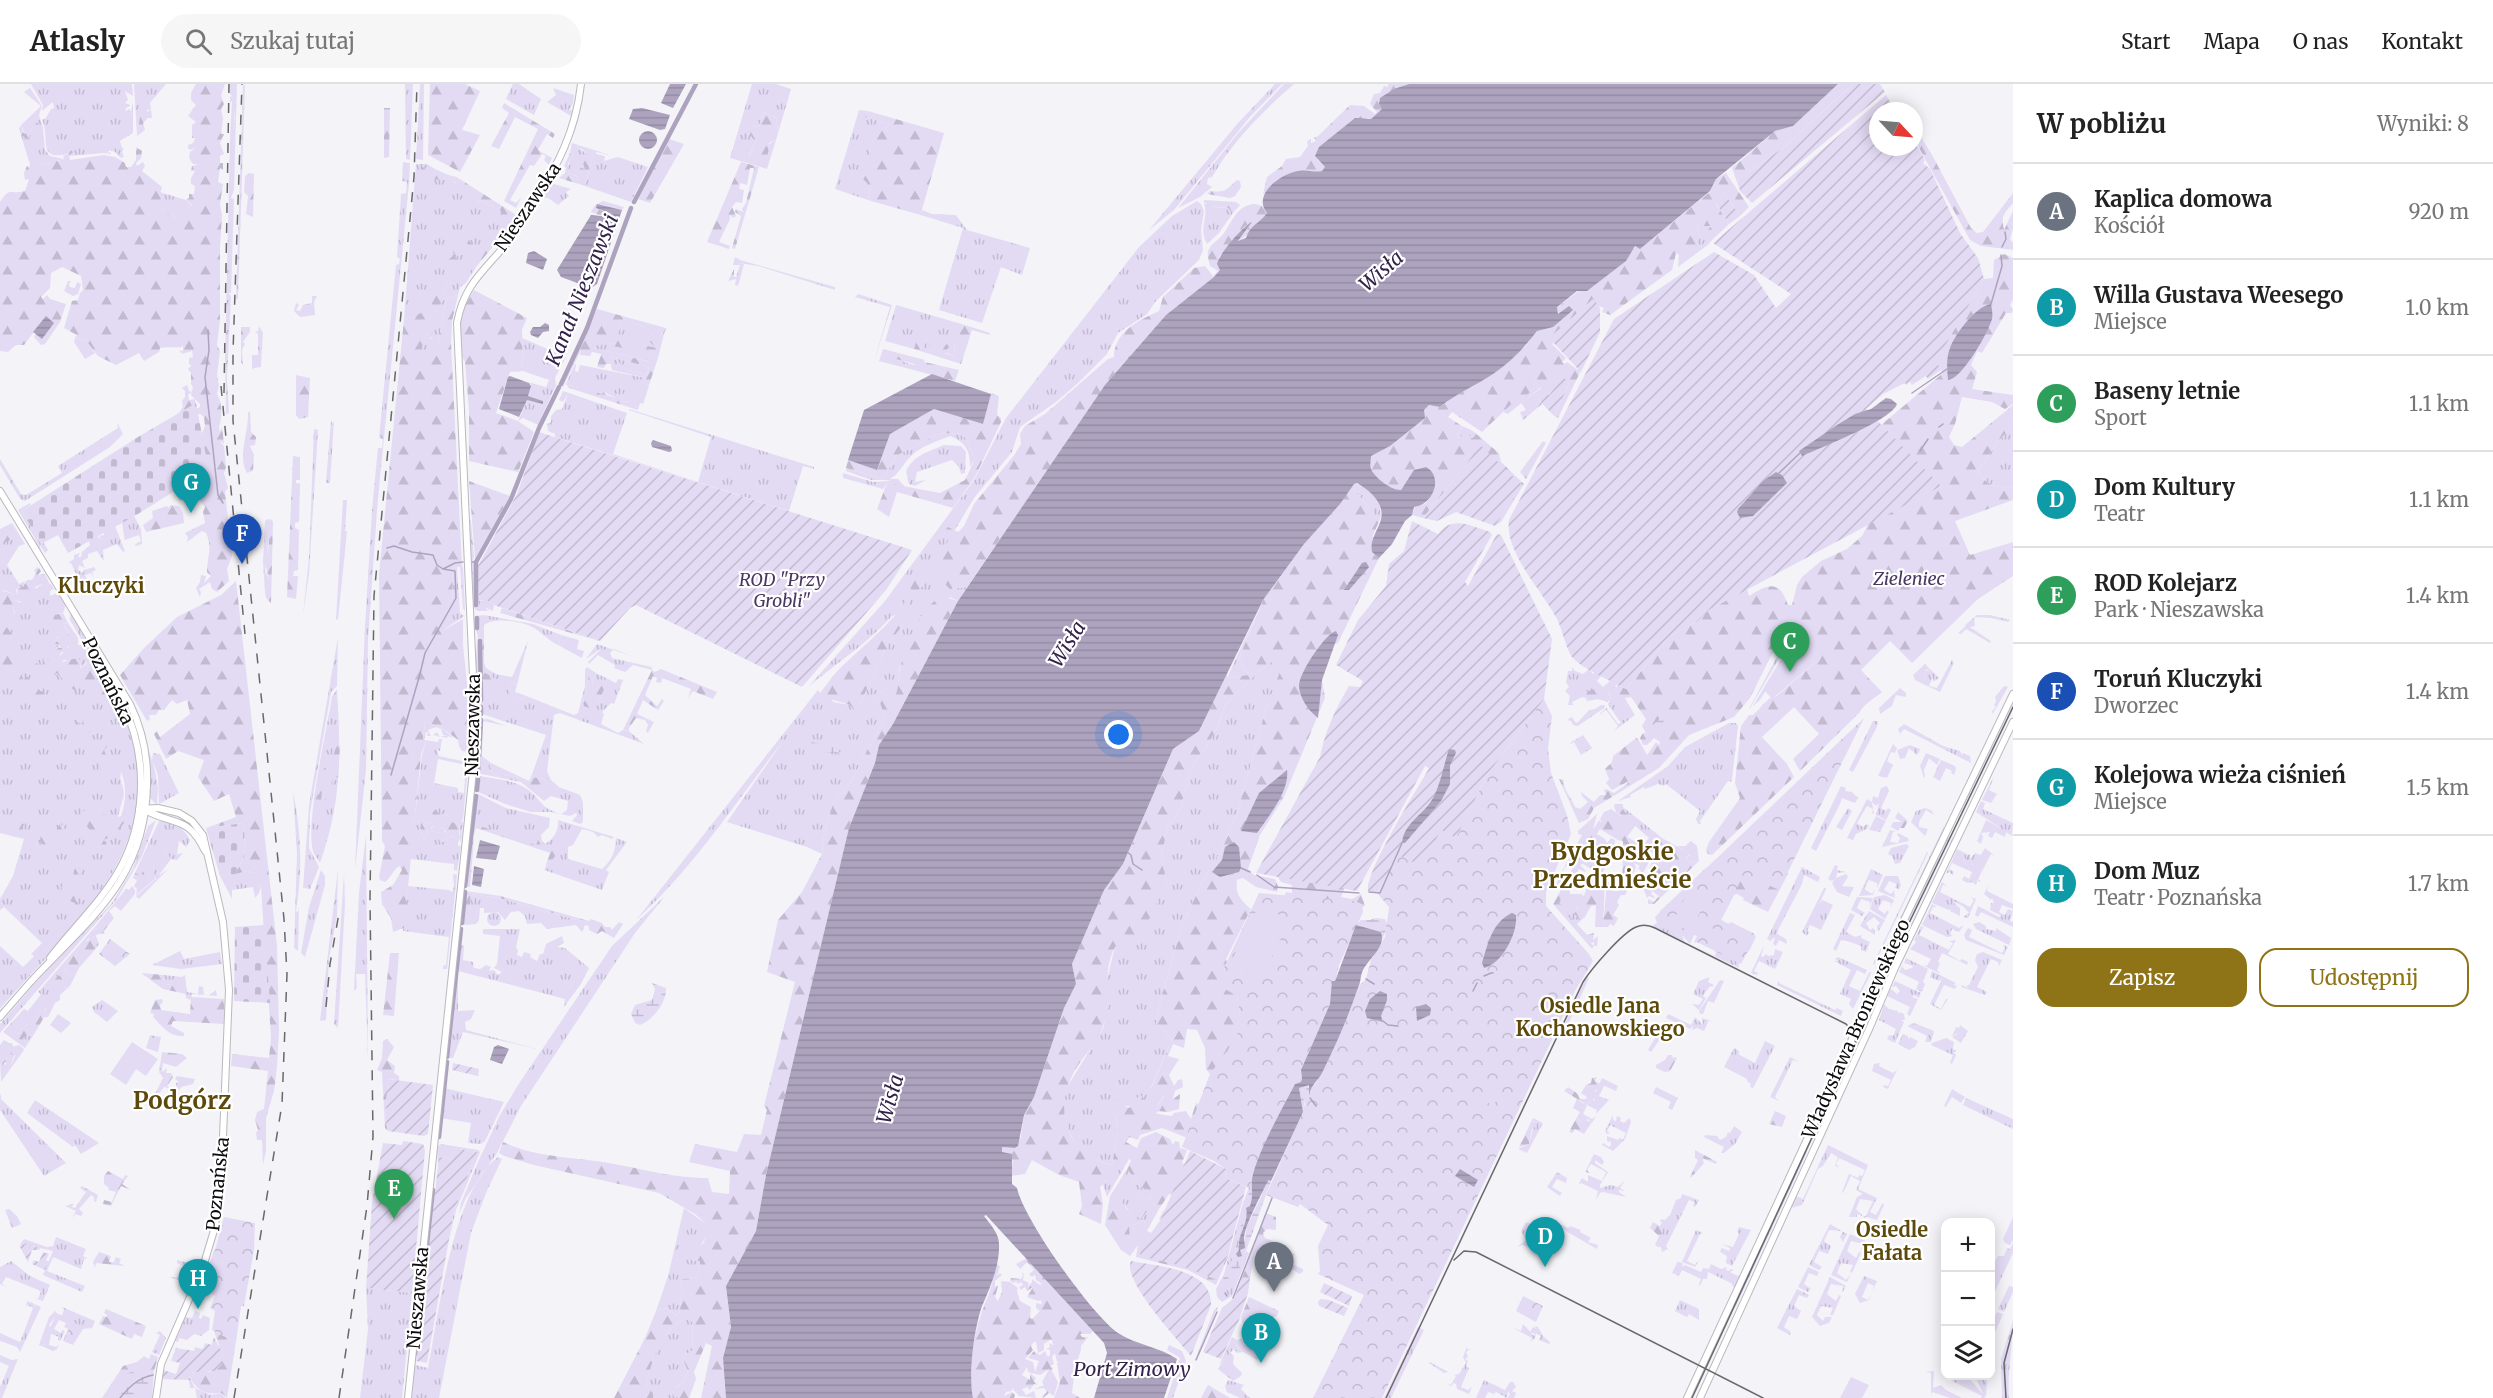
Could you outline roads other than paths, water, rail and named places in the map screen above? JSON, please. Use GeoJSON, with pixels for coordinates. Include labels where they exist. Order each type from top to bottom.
{"type":"FeatureCollection","features":[{"type":"Feature","properties":{"kind":"main road","name":"Nieszawska"},"geometry":{"type":"LineString","coordinates":[[408,1398],[476,742],[457,322],[462,301],[473,280],[512,238],[550,178],[572,132],[581,84]]}},
{"type":"Feature","properties":{"kind":"main road","name":"Poznańska"},"geometry":{"type":"LineString","coordinates":[[0,491],[117,680],[137,718],[147,762],[147,793],[142,809]]}},
{"type":"Feature","properties":{"kind":"main road","name":"Poznańska"},"geometry":{"type":"LineString","coordinates":[[78,619],[132,727],[140,764],[142,809]]}},
{"type":"Feature","properties":{"kind":"main road","name":"Władysława Broniewskiego"},"geometry":{"type":"LineString","coordinates":[[1687,1398],[1842,1064],[1879,972],[2013,694]]}},
{"type":"Feature","properties":{"kind":"main road","name":"Władysława Broniewskiego"},"geometry":{"type":"LineString","coordinates":[[1700,1398],[1894,970],[2013,722]]}},
{"type":"Feature","properties":{"kind":"main road"},"geometry":{"type":"LineString","coordinates":[[147,793],[151,803],[158,808]]}},
{"type":"Feature","properties":{"kind":"main road","name":"Poznańska"},"geometry":{"type":"LineString","coordinates":[[142,809],[158,808],[179,813],[192,821],[203,835],[223,922],[229,977],[221,1174],[217,1215],[210,1246],[160,1364],[156,1398]]}},
{"type":"Feature","properties":{"kind":"main road","name":"Poznańska"},"geometry":{"type":"LineString","coordinates":[[142,809],[186,826],[198,838],[207,854]]}},
{"type":"Feature","properties":{"kind":"main road"},"geometry":{"type":"LineString","coordinates":[[140,838],[142,809]]}},
{"type":"Feature","properties":{"kind":"main road"},"geometry":{"type":"LineString","coordinates":[[0,1017],[37,975],[118,873],[142,809]]}},
{"type":"Feature","properties":{"kind":"main road"},"geometry":{"type":"LineString","coordinates":[[37,975],[89,923],[110,897],[126,872],[147,825],[157,816]]}},
{"type":"Feature","properties":{"kind":"water"},"geometry":{"type":"Polygon","coordinates":[[[670,84],[686,84],[673,108],[661,103],[670,84]]]}},
{"type":"Feature","properties":{"kind":"water"},"geometry":{"type":"Polygon","coordinates":[[[1409,84],[1838,84],[1793,126],[1775,131],[1716,179],[1710,191],[1640,249],[1635,246],[1626,261],[1587,291],[1577,291],[1557,307],[1558,314],[1569,306],[1573,310],[1553,327],[1537,331],[1522,349],[1499,370],[1440,407],[1429,405],[1424,410],[1425,418],[1390,446],[1371,456],[1371,467],[1374,474],[1385,484],[1397,490],[1401,490],[1414,470],[1426,467],[1434,477],[1435,484],[1431,496],[1421,505],[1414,507],[1412,515],[1405,521],[1392,544],[1379,558],[1372,552],[1372,545],[1381,518],[1380,506],[1373,495],[1357,483],[1354,484],[1340,504],[1304,544],[1263,600],[1199,731],[1173,749],[1123,864],[1104,890],[1072,964],[1076,984],[1064,1008],[1034,1097],[1024,1115],[1018,1146],[1015,1148],[1002,1147],[1002,1152],[1012,1154],[1012,1184],[1017,1188],[1032,1222],[1076,1288],[1106,1323],[1118,1333],[1177,1359],[1164,1398],[1094,1398],[1107,1353],[1104,1343],[986,1215],[984,1216],[998,1236],[999,1252],[974,1339],[971,1377],[973,1398],[726,1398],[723,1358],[731,1327],[726,1286],[756,1231],[766,1175],[849,828],[875,763],[879,745],[893,724],[958,601],[1105,385],[1166,315],[1220,270],[1217,264],[1219,259],[1232,241],[1252,222],[1238,241],[1246,238],[1250,230],[1267,213],[1263,206],[1263,199],[1270,186],[1291,173],[1322,171],[1325,167],[1315,156],[1319,147],[1355,118],[1371,119],[1382,109],[1379,104],[1380,98],[1394,89],[1409,84]]]}},
{"type":"Feature","properties":{"kind":"water"},"geometry":{"type":"Polygon","coordinates":[[[642,108],[670,115],[665,129],[660,130],[629,119],[633,109],[642,108]]]}},
{"type":"Feature","properties":{"kind":"water"},"geometry":{"type":"Polygon","coordinates":[[[648,131],[654,134],[657,140],[654,146],[648,149],[642,146],[639,140],[642,134],[648,131]]]}},
{"type":"Feature","properties":{"kind":"water"},"geometry":{"type":"Polygon","coordinates":[[[597,204],[622,210],[597,284],[591,288],[561,277],[557,270],[591,215],[610,217],[610,213],[596,208],[597,204]]]}},
{"type":"Feature","properties":{"kind":"water"},"geometry":{"type":"Polygon","coordinates":[[[534,251],[547,259],[543,270],[526,263],[528,253],[534,251]]]}},
{"type":"Feature","properties":{"kind":"water"},"geometry":{"type":"Polygon","coordinates":[[[1991,304],[1992,319],[1980,344],[1960,372],[1948,380],[1947,360],[1953,342],[1961,328],[1973,315],[1991,304]]]}},
{"type":"Feature","properties":{"kind":"water"},"geometry":{"type":"Polygon","coordinates":[[[46,316],[54,323],[42,339],[33,332],[46,316]]]}},
{"type":"Feature","properties":{"kind":"water"},"geometry":{"type":"Polygon","coordinates":[[[545,323],[549,325],[549,331],[543,332],[538,338],[531,335],[533,327],[540,327],[545,323]]]}},
{"type":"Feature","properties":{"kind":"water"},"geometry":{"type":"Polygon","coordinates":[[[932,374],[991,394],[983,424],[934,409],[890,434],[877,470],[848,460],[864,410],[932,374]]]}},
{"type":"Feature","properties":{"kind":"water"},"geometry":{"type":"Polygon","coordinates":[[[510,376],[529,383],[531,386],[528,396],[543,401],[543,404],[527,400],[519,417],[499,409],[510,376]]]}},
{"type":"Feature","properties":{"kind":"water"},"geometry":{"type":"Polygon","coordinates":[[[1886,398],[1897,404],[1883,418],[1802,456],[1799,451],[1855,414],[1871,409],[1886,398]]]}},
{"type":"Feature","properties":{"kind":"water"},"geometry":{"type":"Polygon","coordinates":[[[653,440],[671,446],[672,451],[652,447],[653,440]]]}},
{"type":"Feature","properties":{"kind":"water"},"geometry":{"type":"Polygon","coordinates":[[[1776,472],[1782,475],[1787,483],[1753,516],[1740,518],[1738,509],[1763,481],[1776,472]]]}},
{"type":"Feature","properties":{"kind":"water"},"geometry":{"type":"Polygon","coordinates":[[[1366,562],[1369,567],[1349,590],[1344,590],[1362,563],[1366,562]]]}},
{"type":"Feature","properties":{"kind":"water"},"geometry":{"type":"Polygon","coordinates":[[[1336,631],[1338,635],[1322,680],[1318,718],[1305,704],[1299,685],[1300,679],[1325,639],[1336,631]]]}},
{"type":"Feature","properties":{"kind":"water"},"geometry":{"type":"Polygon","coordinates":[[[1449,749],[1455,750],[1456,753],[1450,765],[1450,784],[1441,801],[1405,843],[1402,843],[1406,830],[1429,804],[1435,793],[1449,749]]]}},
{"type":"Feature","properties":{"kind":"water"},"geometry":{"type":"Polygon","coordinates":[[[1287,770],[1282,795],[1257,833],[1241,831],[1259,793],[1287,770]]]}},
{"type":"Feature","properties":{"kind":"water"},"geometry":{"type":"Polygon","coordinates":[[[480,840],[500,846],[496,860],[476,858],[480,840]]]}},
{"type":"Feature","properties":{"kind":"water"},"geometry":{"type":"Polygon","coordinates":[[[1234,842],[1239,847],[1241,868],[1239,872],[1220,877],[1212,872],[1222,860],[1225,847],[1234,842]]]}},
{"type":"Feature","properties":{"kind":"water"},"geometry":{"type":"Polygon","coordinates":[[[474,866],[484,869],[481,887],[472,885],[474,866]]]}},
{"type":"Feature","properties":{"kind":"water"},"geometry":{"type":"Polygon","coordinates":[[[1512,913],[1516,915],[1516,922],[1512,939],[1497,961],[1484,968],[1482,963],[1495,928],[1512,913]]]}},
{"type":"Feature","properties":{"kind":"water"},"geometry":{"type":"Polygon","coordinates":[[[1356,925],[1381,932],[1381,942],[1361,974],[1359,986],[1342,1031],[1309,1096],[1309,1085],[1299,1088],[1303,1112],[1271,1181],[1268,1180],[1251,1217],[1245,1232],[1245,1248],[1240,1250],[1242,1256],[1238,1257],[1236,1254],[1239,1250],[1239,1240],[1246,1218],[1246,1208],[1251,1202],[1255,1168],[1270,1131],[1295,1084],[1301,1082],[1301,1070],[1330,1004],[1332,981],[1335,981],[1356,925]]]}},
{"type":"Feature","properties":{"kind":"water"},"geometry":{"type":"Polygon","coordinates":[[[1380,991],[1387,994],[1381,1016],[1383,1022],[1367,1018],[1365,1011],[1370,999],[1380,991]]]}},
{"type":"Feature","properties":{"kind":"water"},"geometry":{"type":"Polygon","coordinates":[[[1426,1004],[1431,1008],[1430,1015],[1417,1021],[1416,1007],[1426,1004]]]}},
{"type":"Feature","properties":{"kind":"water"},"geometry":{"type":"Polygon","coordinates":[[[498,1045],[509,1049],[502,1064],[490,1060],[494,1047],[498,1045]]]}},
{"type":"Feature","properties":{"kind":"water"},"geometry":{"type":"Polygon","coordinates":[[[1460,1169],[1478,1180],[1474,1187],[1455,1176],[1460,1169]]]}},
{"type":"Feature","properties":{"kind":"waterway","name":"Kanał Nieszawski"},"geometry":{"type":"LineString","coordinates":[[634,202],[696,84]]}},
{"type":"Feature","properties":{"kind":"waterway","name":"Kanał Nieszawski"},"geometry":{"type":"LineString","coordinates":[[561,384],[587,328],[631,208]]}},
{"type":"Feature","properties":{"kind":"waterway"},"geometry":{"type":"LineString","coordinates":[[2002,247],[2006,239],[2005,232]]}},
{"type":"Feature","properties":{"kind":"waterway"},"geometry":{"type":"LineString","coordinates":[[1991,304],[2002,266],[2001,255]]}},
{"type":"Feature","properties":{"kind":"waterway"},"geometry":{"type":"LineString","coordinates":[[208,330],[209,350],[205,377],[218,495],[223,503]]}},
{"type":"Feature","properties":{"kind":"waterway"},"geometry":{"type":"LineString","coordinates":[[1912,393],[1947,369]]}},
{"type":"Feature","properties":{"kind":"waterway","name":"Kanał Nieszawski"},"geometry":{"type":"LineString","coordinates":[[476,605],[476,562],[511,499],[539,428],[559,387]]}},
{"type":"Feature","properties":{"kind":"waterway"},"geometry":{"type":"LineString","coordinates":[[1939,427],[1943,424]]}},
{"type":"Feature","properties":{"kind":"waterway"},"geometry":{"type":"LineString","coordinates":[[1920,451],[1928,439]]}},
{"type":"Feature","properties":{"kind":"waterway"},"geometry":{"type":"LineString","coordinates":[[1779,473],[1800,453]]}},
{"type":"Feature","properties":{"kind":"waterway"},"geometry":{"type":"LineString","coordinates":[[387,548],[394,546],[433,555],[437,565],[443,569],[463,562]]}},
{"type":"Feature","properties":{"kind":"waterway"},"geometry":{"type":"LineString","coordinates":[[391,775],[425,653],[456,598],[455,571],[443,569]]}},
{"type":"Feature","properties":{"kind":"waterway","name":"Kanał Nieszawski"},"geometry":{"type":"LineString","coordinates":[[477,618],[477,628]]}},
{"type":"Feature","properties":{"kind":"waterway","name":"Kanał Nieszawski"},"geometry":{"type":"LineString","coordinates":[[480,641],[481,700]]}},
{"type":"Feature","properties":{"kind":"waterway","name":"Kanał Nieszawski"},"geometry":{"type":"LineString","coordinates":[[481,707],[481,714]]}},
{"type":"Feature","properties":{"kind":"waterway","name":"Kanał Nieszawski"},"geometry":{"type":"LineString","coordinates":[[478,772],[481,720]]}},
{"type":"Feature","properties":{"kind":"waterway","name":"Kanał Nieszawski"},"geometry":{"type":"LineString","coordinates":[[477,790],[478,777]]}},
{"type":"Feature","properties":{"kind":"waterway","name":"Kanał Nieszawski"},"geometry":{"type":"LineString","coordinates":[[465,886],[476,796]]}},
{"type":"Feature","properties":{"kind":"waterway"},"geometry":{"type":"LineString","coordinates":[[1369,892],[1380,893],[1402,843]]}},
{"type":"Feature","properties":{"kind":"waterway"},"geometry":{"type":"LineString","coordinates":[[1127,852],[1131,855],[1133,864],[1142,870]]}},
{"type":"Feature","properties":{"kind":"waterway"},"geometry":{"type":"LineString","coordinates":[[1241,868],[1250,872]]}},
{"type":"Feature","properties":{"kind":"waterway"},"geometry":{"type":"LineString","coordinates":[[1257,875],[1274,887],[1359,893]]}},
{"type":"Feature","properties":{"kind":"waterway","name":"Kanał Nieszawski"},"geometry":{"type":"LineString","coordinates":[[462,923],[465,892]]}},
{"type":"Feature","properties":{"kind":"waterway","name":"Kanał Nieszawski"},"geometry":{"type":"LineString","coordinates":[[447,1057],[461,929]]}},
{"type":"Feature","properties":{"kind":"waterway"},"geometry":{"type":"LineString","coordinates":[[1484,976],[1491,973]]}},
{"type":"Feature","properties":{"kind":"waterway"},"geometry":{"type":"LineString","coordinates":[[1366,979],[1374,984]]}},
{"type":"Feature","properties":{"kind":"waterway"},"geometry":{"type":"LineString","coordinates":[[1473,991],[1477,983]]}},
{"type":"Feature","properties":{"kind":"waterway"},"geometry":{"type":"LineString","coordinates":[[1383,1021],[1388,1025],[1398,1026]]}},
{"type":"Feature","properties":{"kind":"waterway","name":"Kanał Nieszawski"},"geometry":{"type":"LineString","coordinates":[[439,1137],[447,1062]]}},
{"type":"Feature","properties":{"kind":"waterway"},"geometry":{"type":"LineString","coordinates":[[1310,1098],[1316,1106]]}},
{"type":"Feature","properties":{"kind":"waterway","name":"Kanał Nieszawski"},"geometry":{"type":"LineString","coordinates":[[415,1354],[433,1190]]}},
{"type":"Feature","properties":{"kind":"waterway"},"geometry":{"type":"LineString","coordinates":[[1233,1298],[1272,1198]]}},
{"type":"Feature","properties":{"kind":"waterway","name":"Port Zimowy"},"geometry":{"type":"LineString","coordinates":[[1196,1360],[1217,1312]]}},
{"type":"Feature","properties":{"kind":"waterway"},"geometry":{"type":"LineString","coordinates":[[120,1398],[134,1384],[153,1375]]}},
{"type":"Feature","properties":{"kind":"tram line"},"geometry":{"type":"LineString","coordinates":[[1692,1398],[1857,1040],[1883,977],[2013,707]]}},
{"type":"Feature","properties":{"kind":"tram line"},"geometry":{"type":"LineString","coordinates":[[1386,1398],[1583,982],[1623,936],[1641,925],[1653,927],[1846,1024],[1856,1035],[1855,1049]]}},
{"type":"Feature","properties":{"kind":"tram line"},"geometry":{"type":"LineString","coordinates":[[1454,1260],[1464,1251],[1476,1252],[1763,1398]]}},
{"type":"Feature","properties":{"kind":"tram line"},"geometry":{"type":"LineString","coordinates":[[2006,1398],[2004,1363],[2013,1329]]}},
{"type":"Feature","properties":{"kind":"railway"},"geometry":{"type":"LineString","coordinates":[[224,393],[229,84]]}},
{"type":"Feature","properties":{"kind":"railway"},"geometry":{"type":"LineString","coordinates":[[234,1398],[282,1104],[287,974],[284,919],[233,421],[233,352],[242,84]]}},
{"type":"Feature","properties":{"kind":"railway"},"geometry":{"type":"LineString","coordinates":[[339,1398],[367,1206],[373,1137],[370,900],[374,596],[414,177],[417,84]]}},
{"type":"Feature","properties":{"kind":"railway"},"geometry":{"type":"LineString","coordinates":[[221,386],[245,634]]}},
{"type":"Feature","properties":{"kind":"railway"},"geometry":{"type":"LineString","coordinates":[[326,1007],[330,964],[339,913]]}},
{"type":"Feature","properties":{"kind":"place","name":"Kolejowa wieża ciśnień"},"geometry":{"type":"Point","coordinates":[191,513]}},
{"type":"Feature","properties":{"kind":"place","name":"Toruń Kluczyki"},"geometry":{"type":"Point","coordinates":[242,564]}},
{"type":"Feature","properties":{"kind":"place","name":"Baseny letnie"},"geometry":{"type":"Point","coordinates":[1790,672]}},
{"type":"Feature","properties":{"kind":"place","name":"ROD Kolejarz"},"geometry":{"type":"Point","coordinates":[394,1219]}},
{"type":"Feature","properties":{"kind":"place","name":"Dom Kultury"},"geometry":{"type":"Point","coordinates":[1545,1267]}},
{"type":"Feature","properties":{"kind":"place","name":"Kaplica domowa"},"geometry":{"type":"Point","coordinates":[1274,1292]}},
{"type":"Feature","properties":{"kind":"place","name":"Dom Muz"},"geometry":{"type":"Point","coordinates":[198,1309]}},
{"type":"Feature","properties":{"kind":"place","name":"Willa Gustava Weesego"},"geometry":{"type":"Point","coordinates":[1261,1363]}},
{"type":"Feature","properties":{"kind":"district","name":"Kluczyki"},"geometry":{"type":"Point","coordinates":[101,586]}},
{"type":"Feature","properties":{"kind":"district","name":"Bydgoskie Przedmieście"},"geometry":{"type":"Point","coordinates":[1612,866]}},
{"type":"Feature","properties":{"kind":"district","name":"Osiedle Jana Kochanowskiego"},"geometry":{"type":"Point","coordinates":[1600,1018]}},
{"type":"Feature","properties":{"kind":"district","name":"Podgórz"},"geometry":{"type":"Point","coordinates":[182,1101]}},
{"type":"Feature","properties":{"kind":"district","name":"Osiedle Fałata"},"geometry":{"type":"Point","coordinates":[1892,1242]}},
{"type":"Feature","properties":{"kind":"water label","name":"Wisła"},"geometry":{"type":"Point","coordinates":[1381,271]}},
{"type":"Feature","properties":{"kind":"water label","name":"Wisła"},"geometry":{"type":"Point","coordinates":[1067,644]}},
{"type":"Feature","properties":{"kind":"water label","name":"Wisła"},"geometry":{"type":"Point","coordinates":[890,1099]}},
{"type":"Feature","properties":{"kind":"park label","name":"Zieleniec"},"geometry":{"type":"Point","coordinates":[1909,579]}},
{"type":"Feature","properties":{"kind":"park label","name":"ROD \"Przy Grobli\""},"geometry":{"type":"Point","coordinates":[782,590]}}]}
